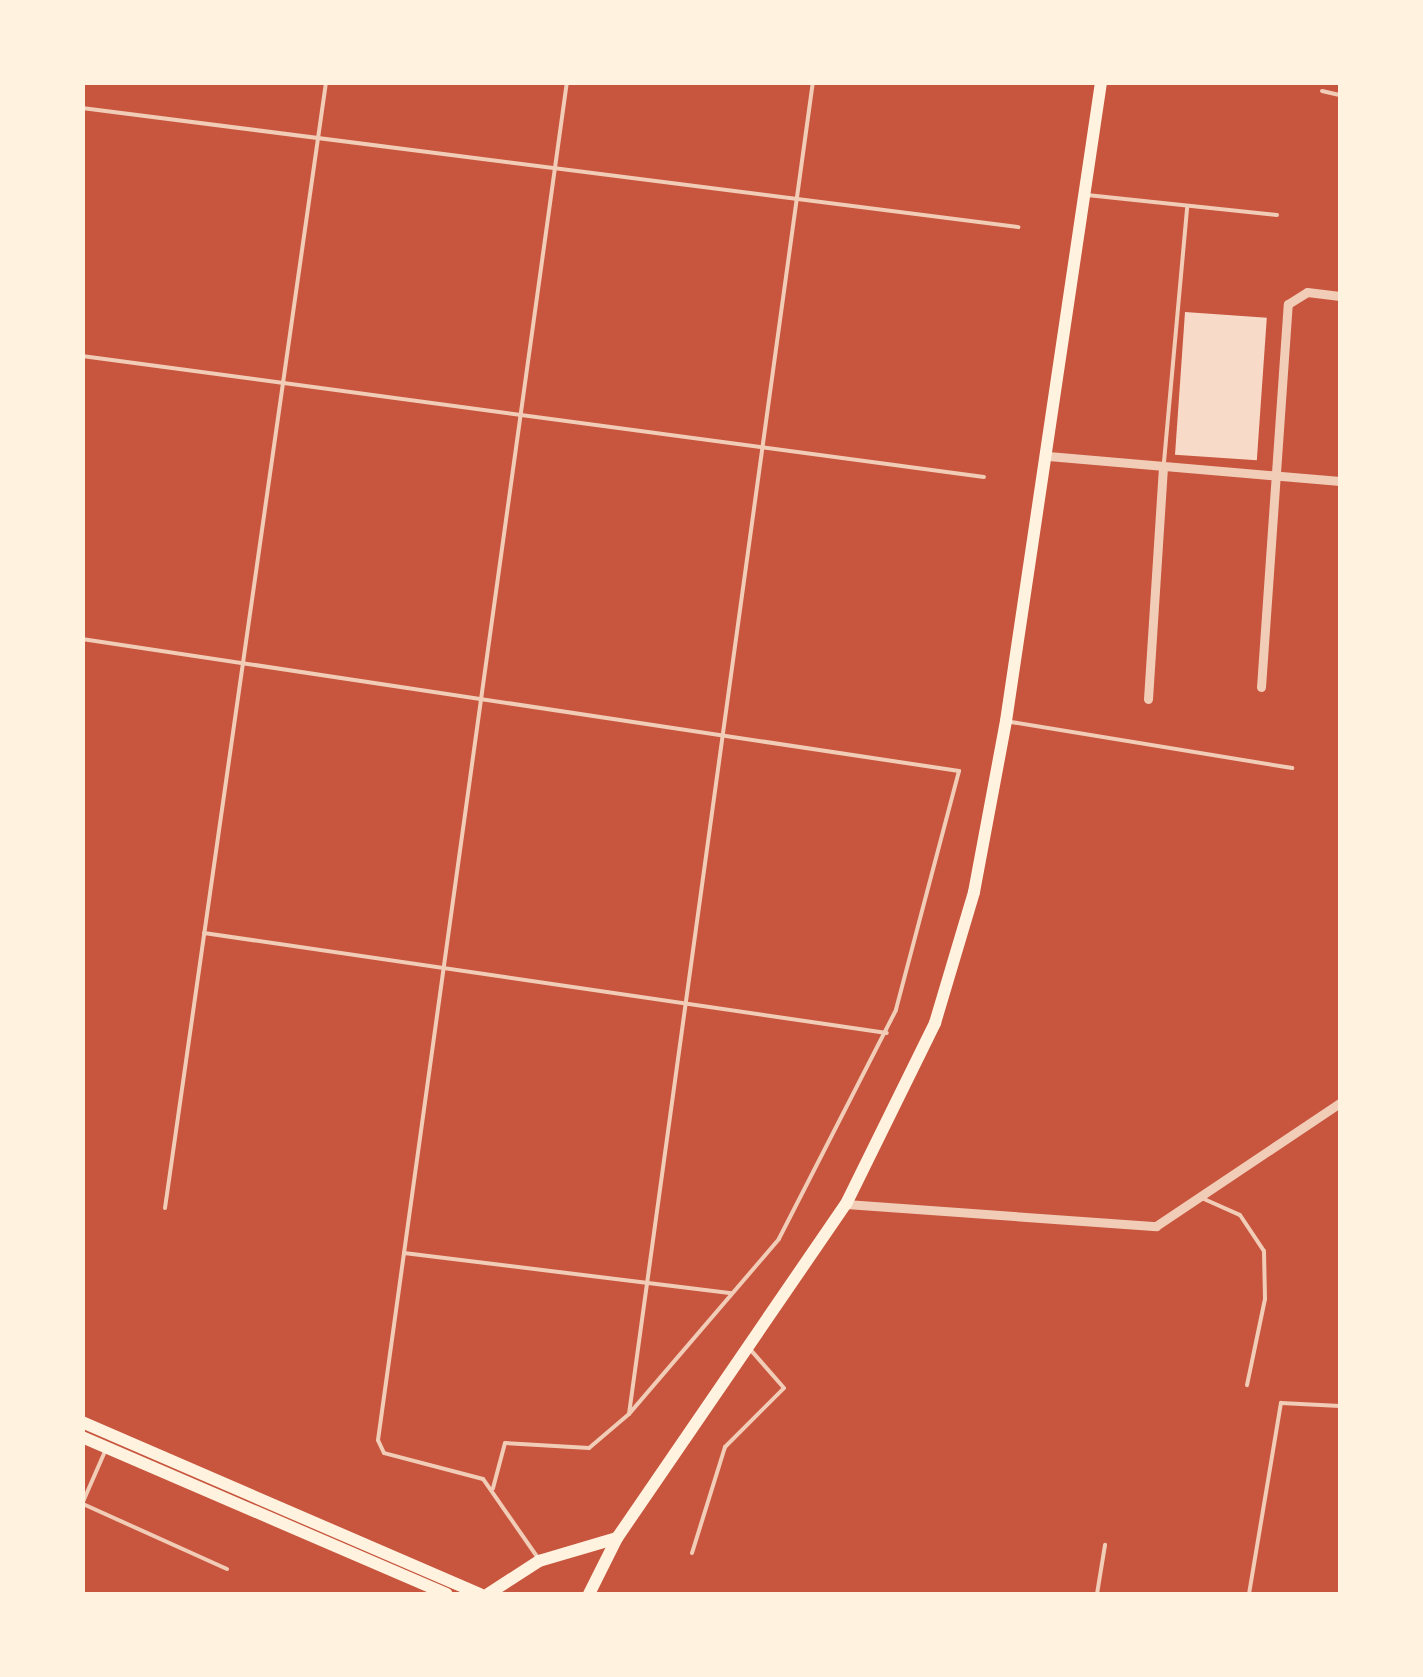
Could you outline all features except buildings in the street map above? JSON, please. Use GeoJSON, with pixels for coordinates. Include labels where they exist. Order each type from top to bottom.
{"type":"FeatureCollection","features":[{"type":"Feature","properties":{"kind":"main road"},"geometry":{"type":"LineString","coordinates":[[589,1594],[617,1538],[846,1204],[935,1023],[974,892],[1006,721],[1101,82]]}},
{"type":"Feature","properties":{"kind":"main road"},"geometry":{"type":"LineString","coordinates":[[82,1422],[109,1441],[448,1594]]}},
{"type":"Feature","properties":{"kind":"main road"},"geometry":{"type":"LineString","coordinates":[[82,1437],[109,1441]]}},
{"type":"Feature","properties":{"kind":"main road"},"geometry":{"type":"LineString","coordinates":[[488,1594],[539,1561],[617,1538]]}},
{"type":"Feature","properties":{"kind":"main road"},"geometry":{"type":"LineString","coordinates":[[423,1583],[480,1594]]}},
{"type":"Feature","properties":{"kind":"street"},"geometry":{"type":"LineString","coordinates":[[1261,687],[1284,322],[1295,295],[1340,296]]}},
{"type":"Feature","properties":{"kind":"street"},"geometry":{"type":"LineString","coordinates":[[1048,456],[1340,481]]}},
{"type":"Feature","properties":{"kind":"street"},"geometry":{"type":"LineString","coordinates":[[1148,698],[1164,467]]}},
{"type":"Feature","properties":{"kind":"street"},"geometry":{"type":"LineString","coordinates":[[846,1204],[1119,1230],[1156,1226],[1204,1200],[1340,1103]]}},
{"type":"Feature","properties":{"kind":"lane"},"geometry":{"type":"LineString","coordinates":[[165,1208],[326,82]]}},
{"type":"Feature","properties":{"kind":"lane"},"geometry":{"type":"LineString","coordinates":[[539,1561],[493,1488],[380,1447],[567,82]]}},
{"type":"Feature","properties":{"kind":"lane"},"geometry":{"type":"LineString","coordinates":[[629,1414],[813,82]]}},
{"type":"Feature","properties":{"kind":"lane"},"geometry":{"type":"LineString","coordinates":[[1322,91],[1340,95]]}},
{"type":"Feature","properties":{"kind":"lane"},"geometry":{"type":"LineString","coordinates":[[82,108],[1018,227]]}},
{"type":"Feature","properties":{"kind":"lane"},"geometry":{"type":"LineString","coordinates":[[1085,195],[1277,215]]}},
{"type":"Feature","properties":{"kind":"lane"},"geometry":{"type":"LineString","coordinates":[[1164,467],[1187,207]]}},
{"type":"Feature","properties":{"kind":"lane"},"geometry":{"type":"LineString","coordinates":[[82,356],[984,477]]}},
{"type":"Feature","properties":{"kind":"lane"},"geometry":{"type":"LineString","coordinates":[[82,639],[959,771],[887,1033],[779,1238],[629,1414],[589,1448],[506,1443],[493,1488]]}},
{"type":"Feature","properties":{"kind":"lane"},"geometry":{"type":"LineString","coordinates":[[1006,721],[1292,768]]}},
{"type":"Feature","properties":{"kind":"lane"},"geometry":{"type":"LineString","coordinates":[[204,932],[887,1033]]}},
{"type":"Feature","properties":{"kind":"lane"},"geometry":{"type":"LineString","coordinates":[[1204,1200],[1240,1215],[1264,1251],[1266,1299],[1247,1385]]}},
{"type":"Feature","properties":{"kind":"lane"},"geometry":{"type":"LineString","coordinates":[[404,1253],[732,1293]]}},
{"type":"Feature","properties":{"kind":"lane"},"geometry":{"type":"LineString","coordinates":[[692,1553],[725,1447],[784,1388],[747,1347]]}},
{"type":"Feature","properties":{"kind":"lane"},"geometry":{"type":"LineString","coordinates":[[1249,1594],[1281,1403],[1340,1406]]}},
{"type":"Feature","properties":{"kind":"lane"},"geometry":{"type":"LineString","coordinates":[[109,1441],[83,1504],[227,1569]]}},
{"type":"Feature","properties":{"kind":"lane"},"geometry":{"type":"LineString","coordinates":[[1097,1594],[1105,1545]]}}]}
